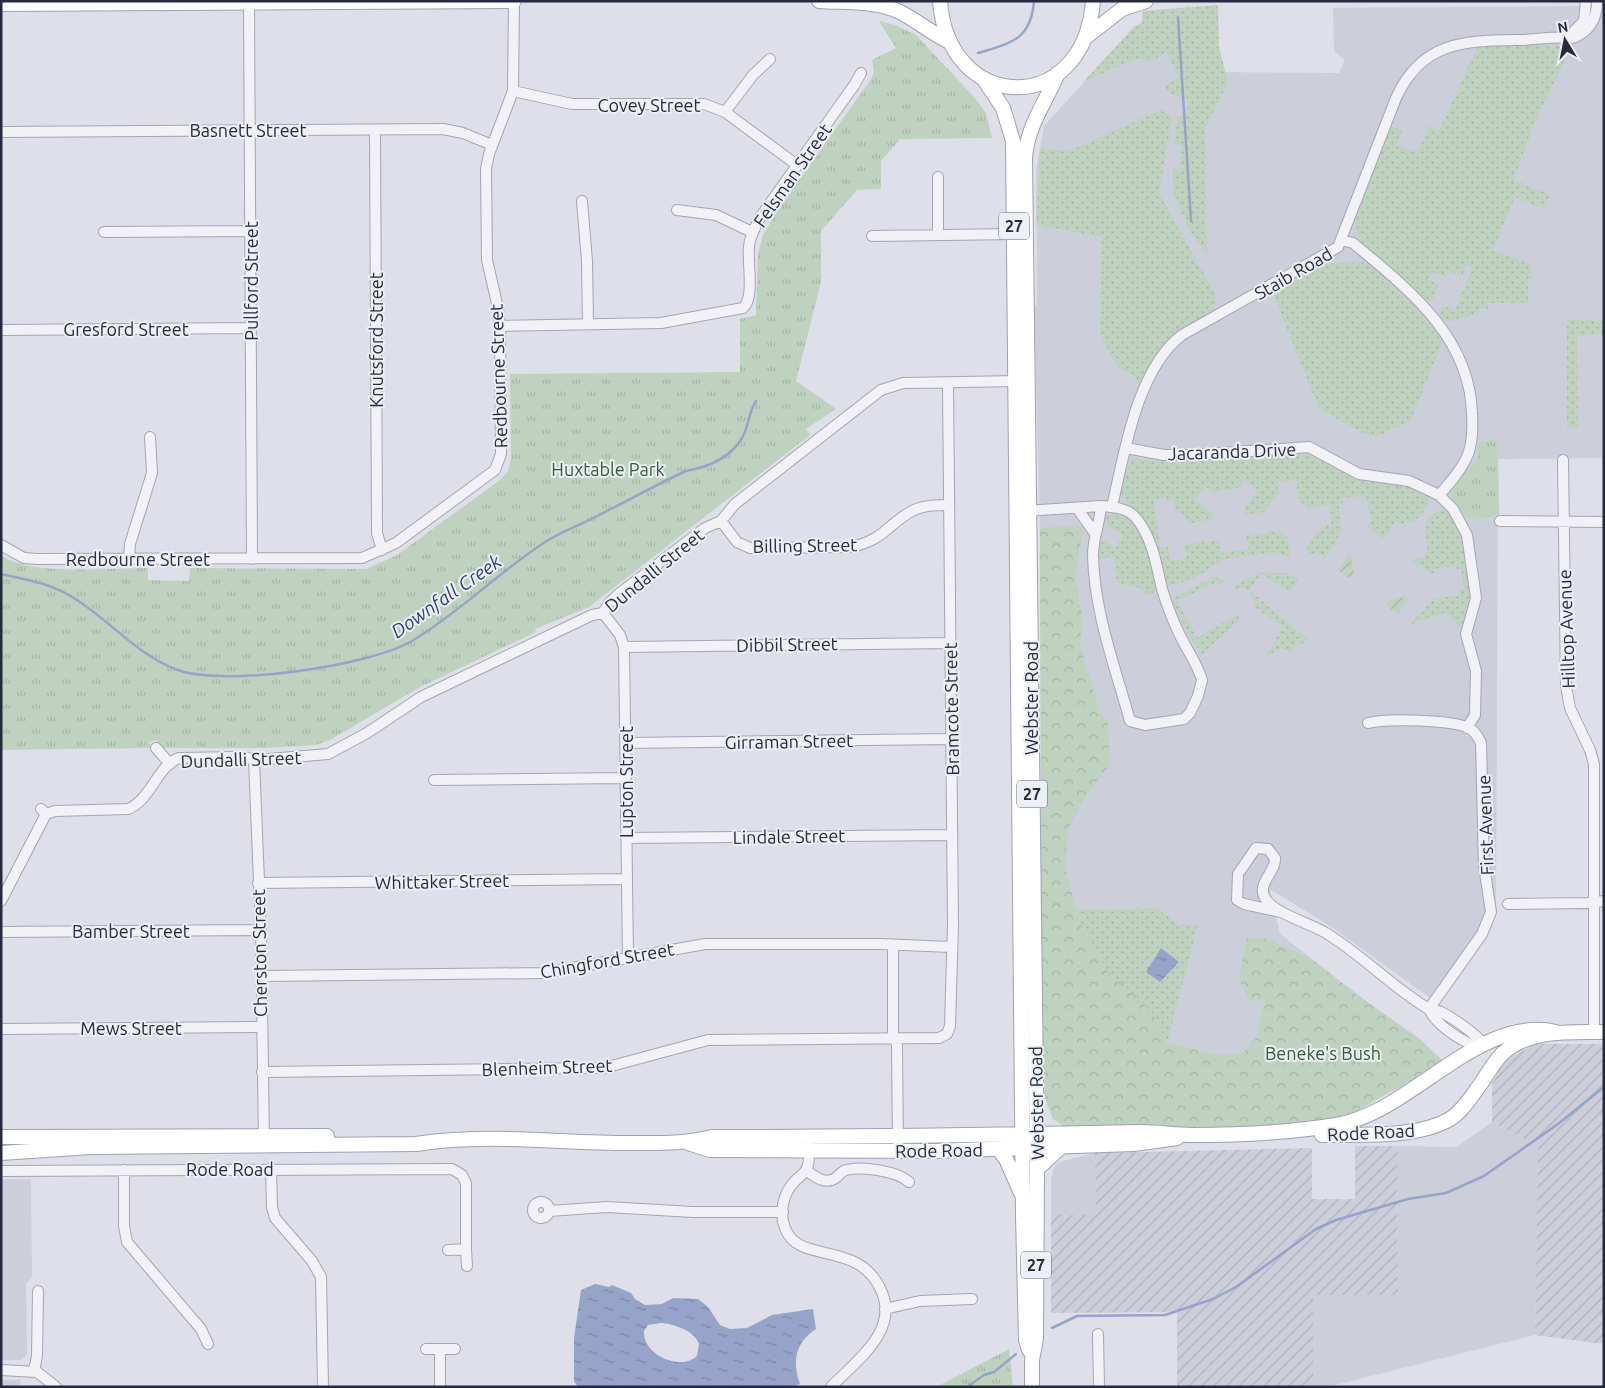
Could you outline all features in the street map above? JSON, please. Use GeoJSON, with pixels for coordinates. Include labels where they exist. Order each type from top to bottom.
{"type":"FeatureCollection","features":[{"type":"Feature","properties":{"kind":"main road"},"geometry":{"type":"LineString","coordinates":[[1,4],[514,1]]}},
{"type":"Feature","properties":{"kind":"main road"},"geometry":{"type":"LineString","coordinates":[[819,1],[881,5],[912,18],[934,35],[950,42]]}},
{"type":"Feature","properties":{"kind":"main road","name":"27"},"geometry":{"type":"LineString","coordinates":[[940,1],[943,21],[950,42],[965,63],[983,78]]}},
{"type":"Feature","properties":{"kind":"main road","name":"27"},"geometry":{"type":"LineString","coordinates":[[1058,73],[1080,50],[1086,37],[1093,1]]}},
{"type":"Feature","properties":{"kind":"main road"},"geometry":{"type":"LineString","coordinates":[[1086,37],[1122,9],[1146,1]]}},
{"type":"Feature","properties":{"kind":"main road"},"geometry":{"type":"LineString","coordinates":[[983,78],[1005,88],[1020,88],[1045,82],[1058,73]]}},
{"type":"Feature","properties":{"kind":"main road","name":"Webster Road"},"geometry":{"type":"LineString","coordinates":[[1021,381],[1026,148],[1031,126],[1049,96],[1058,73]]}},
{"type":"Feature","properties":{"kind":"main road","name":"Webster Road"},"geometry":{"type":"LineString","coordinates":[[983,78],[1003,108],[1012,132],[1014,234],[1021,381],[1030,1141],[1037,1168],[1036,1339],[1032,1360],[1032,1387]]}},
{"type":"Feature","properties":{"kind":"main road","name":"Webster Road"},"geometry":{"type":"LineString","coordinates":[[1023,511],[1035,1112],[1023,1196],[1026,1340],[1032,1360]]}},
{"type":"Feature","properties":{"kind":"main road","name":"Rode Road"},"geometry":{"type":"LineString","coordinates":[[1,1137],[416,1144],[442,1140],[522,1139],[585,1143],[688,1143],[710,1150],[898,1136],[1134,1144],[1190,1135],[1296,1132],[1339,1125],[1372,1114],[1459,1060],[1508,1034],[1540,1030],[1599,1032]]}},
{"type":"Feature","properties":{"kind":"main road","name":"Rode Road"},"geometry":{"type":"LineString","coordinates":[[1296,1132],[1322,1135],[1406,1132],[1426,1129],[1451,1118],[1468,1102],[1502,1054],[1530,1038],[1556,1032]]}},
{"type":"Feature","properties":{"kind":"main road"},"geometry":{"type":"LineString","coordinates":[[1482,1082],[1488,1063],[1483,1048],[1530,1038]]}},
{"type":"Feature","properties":{"kind":"main road"},"geometry":{"type":"LineString","coordinates":[[1035,1112],[1058,1140],[1037,1168]]}},
{"type":"Feature","properties":{"kind":"main road","name":"Rode Road"},"geometry":{"type":"LineString","coordinates":[[1,1153],[90,1147],[264,1141]]}},
{"type":"Feature","properties":{"kind":"main road","name":"Rode Road"},"geometry":{"type":"LineString","coordinates":[[809,1144],[898,1151],[998,1149],[1030,1141]]}},
{"type":"Feature","properties":{"kind":"main road"},"geometry":{"type":"LineString","coordinates":[[998,1149],[1006,1159],[1023,1196]]}},
{"type":"Feature","properties":{"kind":"street","name":"Redbourne Street"},"geometry":{"type":"LineString","coordinates":[[1,545],[19,556],[30,559],[356,558],[382,550],[405,537],[490,475],[498,465],[501,443],[500,326],[498,308],[487,260],[486,169],[492,145],[513,91],[514,1]]}},
{"type":"Feature","properties":{"kind":"street"},"geometry":{"type":"LineString","coordinates":[[1566,37],[1584,21],[1586,1]]}},
{"type":"Feature","properties":{"kind":"street","name":"Staib Road"},"geometry":{"type":"LineString","coordinates":[[1112,507],[1126,448],[1149,375],[1175,341],[1338,247],[1396,98],[1402,86],[1420,65],[1434,53],[1460,43],[1579,36],[1590,26],[1597,14],[1598,1]]}},
{"type":"Feature","properties":{"kind":"street","name":"Pullford Street"},"geometry":{"type":"LineString","coordinates":[[249,3],[252,559]]}},
{"type":"Feature","properties":{"kind":"street"},"geometry":{"type":"LineString","coordinates":[[725,112],[753,75],[770,59]]}},
{"type":"Feature","properties":{"kind":"street","name":"Felsman Street"},"geometry":{"type":"LineString","coordinates":[[500,326],[661,323],[743,308],[749,297],[748,253],[752,232],[761,216],[861,73]]}},
{"type":"Feature","properties":{"kind":"street","name":"Covey Street"},"geometry":{"type":"LineString","coordinates":[[513,91],[572,104],[697,102],[725,112],[797,165]]}},
{"type":"Feature","properties":{"kind":"street","name":"Knutsford Street"},"geometry":{"type":"LineString","coordinates":[[375,130],[377,528],[382,550]]}},
{"type":"Feature","properties":{"kind":"street","name":"Basnett Street"},"geometry":{"type":"LineString","coordinates":[[1,132],[451,130],[492,145]]}},
{"type":"Feature","properties":{"kind":"street"},"geometry":{"type":"LineString","coordinates":[[938,177],[938,235]]}},
{"type":"Feature","properties":{"kind":"street"},"geometry":{"type":"LineString","coordinates":[[582,201],[587,261],[588,324]]}},
{"type":"Feature","properties":{"kind":"street"},"geometry":{"type":"LineString","coordinates":[[677,210],[716,215],[752,232]]}},
{"type":"Feature","properties":{"kind":"street"},"geometry":{"type":"LineString","coordinates":[[104,232],[250,231]]}},
{"type":"Feature","properties":{"kind":"street"},"geometry":{"type":"LineString","coordinates":[[872,236],[1014,234]]}},
{"type":"Feature","properties":{"kind":"street"},"geometry":{"type":"LineString","coordinates":[[1342,240],[1353,243],[1429,311],[1447,334],[1460,359],[1472,404],[1472,436],[1466,459],[1457,474],[1439,495]]}},
{"type":"Feature","properties":{"kind":"street","name":"Gresford Street"},"geometry":{"type":"LineString","coordinates":[[1,330],[251,328]]}},
{"type":"Feature","properties":{"kind":"street","name":"Dundalli Street"},"geometry":{"type":"LineString","coordinates":[[156,748],[170,764],[176,759],[188,758],[243,757],[254,760],[313,756],[335,751],[431,692],[592,615],[603,613],[611,601],[707,526],[720,521],[735,504],[881,390],[903,383],[1021,381]]}},
{"type":"Feature","properties":{"kind":"street","name":"Bramcote Street"},"geometry":{"type":"LineString","coordinates":[[947,1034],[950,1026],[952,835],[948,383]]}},
{"type":"Feature","properties":{"kind":"street"},"geometry":{"type":"LineString","coordinates":[[129,558],[132,539],[152,472],[150,437]]}},
{"type":"Feature","properties":{"kind":"street","name":"Jacaranda Drive"},"geometry":{"type":"LineString","coordinates":[[1126,448],[1164,455],[1192,455],[1309,447],[1359,474],[1409,481],[1420,484],[1439,495],[1453,509],[1466,535],[1476,598],[1466,634],[1476,671],[1475,715],[1467,728]]}},
{"type":"Feature","properties":{"kind":"street","name":"Hilltop Avenue"},"geometry":{"type":"LineString","coordinates":[[1563,460],[1566,686],[1573,714],[1599,772],[1593,902],[1599,1032]]}},
{"type":"Feature","properties":{"kind":"street","name":"Billing Street"},"geometry":{"type":"LineString","coordinates":[[720,521],[737,542],[750,548],[851,547],[867,544],[881,536],[915,510],[927,506],[949,505]]}},
{"type":"Feature","properties":{"kind":"street"},"geometry":{"type":"LineString","coordinates":[[1023,511],[1101,506],[1126,510],[1135,517],[1156,557],[1162,589],[1177,630],[1202,680],[1198,696],[1190,713],[1184,719],[1144,725],[1130,721],[1094,585],[1094,532],[1100,521],[1101,506]]}},
{"type":"Feature","properties":{"kind":"street"},"geometry":{"type":"LineString","coordinates":[[1077,508],[1094,532]]}},
{"type":"Feature","properties":{"kind":"street"},"geometry":{"type":"LineString","coordinates":[[1500,521],[1604,522]]}},
{"type":"Feature","properties":{"kind":"street","name":"Lupton Street"},"geometry":{"type":"LineString","coordinates":[[603,613],[620,635],[624,647],[628,958]]}},
{"type":"Feature","properties":{"kind":"street","name":"Dibbil Street"},"geometry":{"type":"LineString","coordinates":[[624,647],[950,643]]}},
{"type":"Feature","properties":{"kind":"street"},"geometry":{"type":"LineString","coordinates":[[1368,722],[1395,719],[1467,728]]}},
{"type":"Feature","properties":{"kind":"street","name":"First Avenue"},"geometry":{"type":"LineString","coordinates":[[1429,1009],[1482,934],[1491,912],[1484,866],[1483,753],[1478,736],[1467,728]]}},
{"type":"Feature","properties":{"kind":"street","name":"Girraman Street"},"geometry":{"type":"LineString","coordinates":[[626,743],[951,739]]}},
{"type":"Feature","properties":{"kind":"street","name":"Cherston Street"},"geometry":{"type":"LineString","coordinates":[[254,760],[261,930],[264,1141]]}},
{"type":"Feature","properties":{"kind":"street"},"geometry":{"type":"LineString","coordinates":[[1,901],[43,812],[121,810],[131,808],[170,764]]}},
{"type":"Feature","properties":{"kind":"street"},"geometry":{"type":"LineString","coordinates":[[434,780],[626,778]]}},
{"type":"Feature","properties":{"kind":"street","name":"Lindale Street"},"geometry":{"type":"LineString","coordinates":[[626,838],[952,835]]}},
{"type":"Feature","properties":{"kind":"street"},"geometry":{"type":"LineString","coordinates":[[1281,912],[1269,902],[1263,891],[1265,881],[1275,866],[1274,856],[1268,849],[1256,848],[1238,874],[1237,900],[1244,904],[1281,912],[1331,936],[1429,1009],[1445,1015],[1483,1048]]}},
{"type":"Feature","properties":{"kind":"street","name":"Whittaker Street"},"geometry":{"type":"LineString","coordinates":[[258,883],[626,879]]}},
{"type":"Feature","properties":{"kind":"street"},"geometry":{"type":"LineString","coordinates":[[1508,904],[1593,902],[1604,900]]}},
{"type":"Feature","properties":{"kind":"street","name":"Bamber Street"},"geometry":{"type":"LineString","coordinates":[[1,932],[261,930]]}},
{"type":"Feature","properties":{"kind":"street","name":"Chingford Street"},"geometry":{"type":"LineString","coordinates":[[262,976],[544,973],[705,944],[951,947]]}},
{"type":"Feature","properties":{"kind":"street"},"geometry":{"type":"LineString","coordinates":[[893,945],[895,1039],[897,1045],[898,1151]]}},
{"type":"Feature","properties":{"kind":"street"},"geometry":{"type":"LineString","coordinates":[[1429,1009],[1434,1019],[1457,1036],[1483,1048]]}},
{"type":"Feature","properties":{"kind":"street","name":"Mews Street"},"geometry":{"type":"LineString","coordinates":[[1,1029],[261,1027]]}},
{"type":"Feature","properties":{"kind":"street","name":"Blenheim Street"},"geometry":{"type":"LineString","coordinates":[[262,1072],[604,1068],[708,1040],[939,1038],[947,1034]]}},
{"type":"Feature","properties":{"kind":"street"},"geometry":{"type":"LineString","coordinates":[[1457,1036],[1461,1047],[1459,1060]]}},
{"type":"Feature","properties":{"kind":"street"},"geometry":{"type":"LineString","coordinates":[[809,1144],[806,1170],[790,1188],[783,1212],[787,1233],[799,1245],[849,1258],[868,1271],[882,1292],[885,1310],[883,1326],[877,1340],[831,1387]]}},
{"type":"Feature","properties":{"kind":"street"},"geometry":{"type":"LineString","coordinates":[[272,1168],[272,1207],[274,1218],[312,1260],[321,1277],[323,1387]]}},
{"type":"Feature","properties":{"kind":"street","name":"Rode Road"},"geometry":{"type":"LineString","coordinates":[[1,1171],[272,1168],[449,1169],[458,1171],[464,1177],[466,1187],[466,1249]]}},
{"type":"Feature","properties":{"kind":"street"},"geometry":{"type":"LineString","coordinates":[[124,1170],[124,1226],[127,1242],[201,1329],[208,1344]]}},
{"type":"Feature","properties":{"kind":"street"},"geometry":{"type":"LineString","coordinates":[[806,1170],[819,1180],[826,1181],[834,1179],[846,1170],[888,1171],[900,1175],[909,1182]]}},
{"type":"Feature","properties":{"kind":"street"},"geometry":{"type":"LineString","coordinates":[[549,1211],[607,1207],[692,1212],[783,1212]]}},
{"type":"Feature","properties":{"kind":"street"},"geometry":{"type":"LineString","coordinates":[[448,1250],[466,1249],[466,1266]]}},
{"type":"Feature","properties":{"kind":"street"},"geometry":{"type":"LineString","coordinates":[[34,1371],[37,1356],[38,1291]]}},
{"type":"Feature","properties":{"kind":"street"},"geometry":{"type":"LineString","coordinates":[[885,1310],[920,1301],[972,1299]]}},
{"type":"Feature","properties":{"kind":"street"},"geometry":{"type":"LineString","coordinates":[[1098,1334],[1099,1387]]}},
{"type":"Feature","properties":{"kind":"street"},"geometry":{"type":"LineString","coordinates":[[426,1349],[455,1349]]}},
{"type":"Feature","properties":{"kind":"street"},"geometry":{"type":"LineString","coordinates":[[440,1349],[440,1387]]}},
{"type":"Feature","properties":{"kind":"street"},"geometry":{"type":"LineString","coordinates":[[1,1370],[34,1371],[56,1387]]}},
{"type":"Feature","properties":{"kind":"shaded area"},"geometry":{"type":"Polygon","coordinates":[[[1604,6],[1604,458],[1498,459],[1496,912],[1437,1003],[1333,928],[1270,889],[1280,934],[1443,1061],[1394,1091],[1053,1119],[1042,1090],[1040,528],[1034,310],[1034,304],[1037,306],[1036,171],[1044,126],[1135,26],[1142,23],[1143,11],[1204,9],[1205,72],[1339,73],[1345,60],[1334,51],[1333,8],[1604,6]]]}},
{"type":"Feature","properties":{"kind":"shaded area"},"geometry":{"type":"Polygon","coordinates":[[[1535,1044],[1604,1044],[1604,1344],[1535,1335],[1538,1146],[1492,1122],[1492,1083],[1505,1061],[1535,1044]]]}},
{"type":"Feature","properties":{"kind":"shaded area"},"geometry":{"type":"Polygon","coordinates":[[[1492,1122],[1538,1146],[1535,1335],[1327,1387],[1313,1387],[1313,1295],[1398,1294],[1397,1146],[1457,1147],[1492,1122]]]}},
{"type":"Feature","properties":{"kind":"shaded area"},"geometry":{"type":"Polygon","coordinates":[[[1355,1146],[1397,1146],[1398,1295],[1313,1295],[1313,1387],[1177,1387],[1177,1312],[1051,1313],[1051,1215],[1096,1215],[1095,1153],[1312,1148],[1312,1199],[1355,1199],[1355,1146]]]}},
{"type":"Feature","properties":{"kind":"shaded area"},"geometry":{"type":"Polygon","coordinates":[[[1095,1153],[1096,1215],[1051,1215],[1051,1180],[1054,1168],[1059,1162],[1095,1153]]]}},
{"type":"Feature","properties":{"kind":"shaded area"},"geometry":{"type":"Polygon","coordinates":[[[1,1179],[31,1179],[32,1278],[26,1283],[27,1355],[21,1360],[1,1360],[1,1179]]]}},
{"type":"Feature","properties":{"kind":"shaded area"},"geometry":{"type":"Polygon","coordinates":[[[1,1380],[21,1380],[19,1387],[1,1387],[1,1380]]]}},
{"type":"Feature","properties":{"kind":"green space"},"geometry":{"type":"Polygon","coordinates":[[[1218,5],[1219,47],[1228,83],[1205,127],[1207,255],[1190,231],[1173,193],[1173,166],[1179,170],[1182,146],[1174,143],[1178,117],[1187,113],[1188,99],[1170,94],[1164,85],[1179,78],[1167,53],[1149,62],[1140,58],[1084,81],[1135,26],[1142,23],[1143,11],[1218,5]]]}},
{"type":"Feature","properties":{"kind":"green space","name":"Huxtable Park"},"geometry":{"type":"Polygon","coordinates":[[[879,21],[895,25],[916,35],[975,98],[986,113],[992,138],[900,139],[881,161],[881,189],[857,190],[821,231],[821,282],[796,381],[836,409],[806,429],[810,435],[589,607],[535,629],[536,632],[420,687],[330,740],[316,745],[267,748],[163,748],[158,745],[156,740],[149,742],[151,748],[1,750],[1,556],[15,562],[52,569],[148,568],[148,580],[189,581],[190,568],[366,569],[397,555],[500,480],[508,471],[511,459],[510,374],[740,372],[740,319],[756,315],[758,253],[763,235],[778,209],[872,78],[874,72],[872,60],[896,48],[879,21]]]}},
{"type":"Feature","properties":{"kind":"green space"},"geometry":{"type":"Polygon","coordinates":[[[1557,44],[1566,53],[1563,65],[1532,128],[1514,180],[1550,194],[1544,209],[1515,197],[1493,250],[1531,264],[1532,278],[1528,279],[1528,303],[1488,303],[1488,309],[1479,309],[1479,314],[1448,322],[1441,318],[1439,311],[1445,305],[1454,313],[1473,267],[1466,265],[1462,276],[1449,271],[1446,277],[1431,272],[1428,279],[1438,284],[1434,299],[1427,301],[1360,244],[1355,223],[1390,126],[1403,130],[1396,145],[1417,152],[1429,126],[1439,130],[1478,46],[1557,44]]]}},
{"type":"Feature","properties":{"kind":"green space"},"geometry":{"type":"Polygon","coordinates":[[[1163,109],[1172,119],[1159,193],[1216,296],[1215,310],[1173,340],[1137,384],[1134,376],[1118,367],[1100,336],[1102,237],[1036,225],[1040,148],[1069,151],[1163,109]]]}},
{"type":"Feature","properties":{"kind":"green space"},"geometry":{"type":"Polygon","coordinates":[[[1367,262],[1429,317],[1444,338],[1411,421],[1378,436],[1369,436],[1319,409],[1273,294],[1323,264],[1367,262]]]}},
{"type":"Feature","properties":{"kind":"green space"},"geometry":{"type":"Polygon","coordinates":[[[1567,320],[1604,320],[1604,335],[1577,336],[1578,427],[1567,427],[1567,320]]]}},
{"type":"Feature","properties":{"kind":"green space"},"geometry":{"type":"Polygon","coordinates":[[[1498,440],[1499,515],[1471,519],[1462,513],[1456,505],[1450,490],[1477,460],[1478,446],[1482,441],[1498,440]]]}},
{"type":"Feature","properties":{"kind":"green space"},"geometry":{"type":"Polygon","coordinates":[[[1307,454],[1368,482],[1399,483],[1425,494],[1429,502],[1416,520],[1402,524],[1395,523],[1383,539],[1368,527],[1367,523],[1371,522],[1367,500],[1363,500],[1362,496],[1342,498],[1343,503],[1339,504],[1342,531],[1324,560],[1319,553],[1309,554],[1307,546],[1323,525],[1331,523],[1329,505],[1309,508],[1299,501],[1296,480],[1277,483],[1279,492],[1264,512],[1245,515],[1244,509],[1258,491],[1244,480],[1238,488],[1213,492],[1205,486],[1195,500],[1213,514],[1214,519],[1192,523],[1175,510],[1173,500],[1167,501],[1166,498],[1154,500],[1160,548],[1168,547],[1171,561],[1187,558],[1182,545],[1219,540],[1221,553],[1248,549],[1246,536],[1279,531],[1287,537],[1290,557],[1273,552],[1225,559],[1191,580],[1167,586],[1161,558],[1151,531],[1120,495],[1131,458],[1166,462],[1307,454]]]}},
{"type":"Feature","properties":{"kind":"green space"},"geometry":{"type":"Polygon","coordinates":[[[1438,510],[1448,511],[1464,540],[1472,598],[1461,629],[1452,617],[1444,613],[1411,624],[1434,599],[1460,595],[1460,590],[1464,589],[1461,570],[1457,570],[1456,566],[1434,569],[1434,573],[1430,573],[1415,562],[1413,563],[1413,559],[1422,557],[1428,550],[1425,538],[1426,523],[1438,510]]]}},
{"type":"Feature","properties":{"kind":"green space"},"geometry":{"type":"Polygon","coordinates":[[[1110,512],[1128,518],[1140,532],[1155,572],[1159,590],[1145,596],[1143,589],[1119,583],[1114,576],[1118,575],[1113,556],[1096,560],[1095,544],[1100,538],[1115,547],[1123,535],[1104,523],[1103,518],[1110,512]]]}},
{"type":"Feature","properties":{"kind":"green space","name":"Beneke's Bush"},"geometry":{"type":"Polygon","coordinates":[[[1084,525],[1075,578],[1082,614],[1080,645],[1099,709],[1108,722],[1110,765],[1088,793],[1068,829],[1065,869],[1080,923],[1107,971],[1151,1010],[1167,1043],[1219,1055],[1242,1054],[1256,1038],[1265,1000],[1249,1000],[1239,979],[1247,937],[1263,937],[1313,960],[1356,994],[1420,1039],[1443,1061],[1347,1117],[1282,1128],[1069,1130],[1053,1119],[1042,1090],[1040,528],[1084,525]]]}},
{"type":"Feature","properties":{"kind":"green space"},"geometry":{"type":"Polygon","coordinates":[[[1349,555],[1354,573],[1350,578],[1338,570],[1349,555]]]}},
{"type":"Feature","properties":{"kind":"green space"},"geometry":{"type":"Polygon","coordinates":[[[1259,573],[1286,573],[1299,579],[1290,592],[1262,574],[1249,590],[1244,587],[1234,589],[1234,585],[1237,583],[1259,573]]]}},
{"type":"Feature","properties":{"kind":"green space"},"geometry":{"type":"Polygon","coordinates":[[[1214,577],[1224,580],[1219,586],[1217,582],[1177,601],[1197,638],[1237,615],[1241,619],[1203,654],[1192,641],[1173,603],[1173,598],[1214,577]]]}},
{"type":"Feature","properties":{"kind":"green space"},"geometry":{"type":"Polygon","coordinates":[[[1249,590],[1307,638],[1302,644],[1298,644],[1291,652],[1281,648],[1264,658],[1283,627],[1257,609],[1249,590]]]}},
{"type":"Feature","properties":{"kind":"green space"},"geometry":{"type":"Polygon","coordinates":[[[1406,597],[1408,600],[1398,614],[1386,605],[1390,600],[1406,597]]]}},
{"type":"Feature","properties":{"kind":"green space"},"geometry":{"type":"Polygon","coordinates":[[[1157,908],[1179,925],[1198,925],[1167,1043],[1151,1010],[1107,971],[1081,924],[1077,910],[1157,908]]]}},
{"type":"Feature","properties":{"kind":"green space"},"geometry":{"type":"Polygon","coordinates":[[[1009,1349],[1013,1387],[936,1387],[1009,1349]]]}},
{"type":"Feature","properties":{"kind":"water"},"geometry":{"type":"Polygon","coordinates":[[[1161,948],[1179,962],[1160,982],[1146,972],[1161,948]]]}},
{"type":"Feature","properties":{"kind":"water"},"geometry":{"type":"Polygon","coordinates":[[[595,1284],[609,1287],[612,1285],[631,1293],[635,1299],[645,1305],[662,1304],[673,1298],[698,1299],[708,1307],[720,1325],[730,1329],[747,1328],[772,1315],[813,1309],[816,1329],[804,1340],[797,1353],[796,1368],[800,1384],[794,1387],[578,1387],[574,1381],[574,1338],[581,1290],[595,1284]],[[666,1324],[648,1325],[644,1331],[649,1347],[663,1358],[672,1361],[681,1362],[697,1356],[699,1344],[693,1335],[677,1326],[666,1324]]]}},
{"type":"Feature","properties":{"kind":"waterway","name":"Downfall Creek"},"geometry":{"type":"LineString","coordinates":[[978,53],[1009,42],[1024,32],[1029,24],[1034,1]]}},
{"type":"Feature","properties":{"kind":"waterway"},"geometry":{"type":"LineString","coordinates":[[1178,17],[1191,221]]}},
{"type":"Feature","properties":{"kind":"waterway","name":"Downfall Creek"},"geometry":{"type":"LineString","coordinates":[[1,574],[43,584],[67,594],[95,613],[148,655],[178,670],[200,675],[229,676],[262,675],[332,666],[392,650],[412,641],[447,618],[512,566],[551,538],[686,471],[718,461],[731,451],[742,438],[756,401]]}},
{"type":"Feature","properties":{"kind":"waterway"},"geometry":{"type":"LineString","coordinates":[[1052,1328],[1077,1316],[1165,1315],[1213,1299],[1236,1287],[1316,1229],[1336,1220],[1408,1199],[1446,1193],[1484,1176],[1558,1124],[1604,1087]]}},
{"type":"Feature","properties":{"kind":"waterway"},"geometry":{"type":"LineString","coordinates":[[967,1387],[984,1375],[994,1372],[1016,1354]]}}]}
